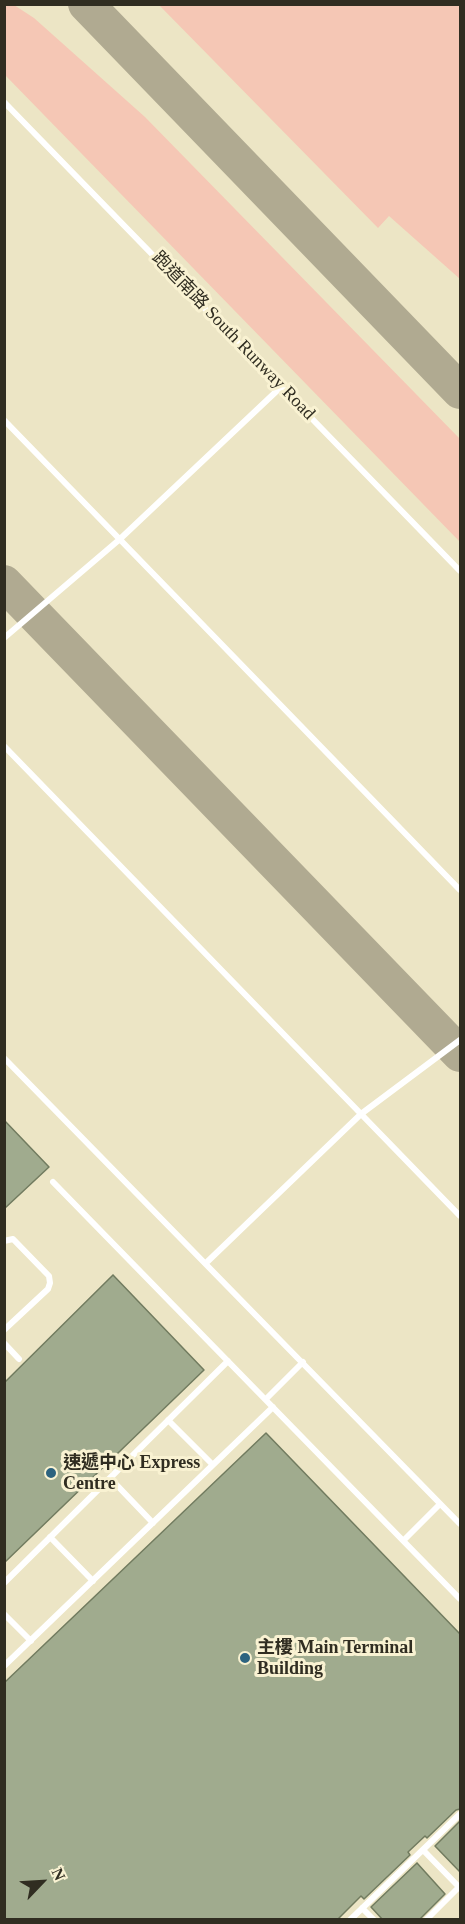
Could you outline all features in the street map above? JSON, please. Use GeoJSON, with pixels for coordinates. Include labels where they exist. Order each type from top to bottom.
{"type":"FeatureCollection","features":[{"type":"Feature","properties":{"kind":"lane","name":"跑道南路 South Runway Road"},"geometry":{"type":"LineString","coordinates":[[4,102],[460,571]]}},
{"type":"Feature","properties":{"kind":"lane"},"geometry":{"type":"LineString","coordinates":[[4,638],[120,539],[282,386]]}},
{"type":"Feature","properties":{"kind":"lane"},"geometry":{"type":"LineString","coordinates":[[4,420],[460,890]]}},
{"type":"Feature","properties":{"kind":"lane"},"geometry":{"type":"LineString","coordinates":[[4,746],[460,1216]]}},
{"type":"Feature","properties":{"kind":"lane"},"geometry":{"type":"LineString","coordinates":[[206,1263],[361,1114],[460,1040]]}},
{"type":"Feature","properties":{"kind":"lane"},"geometry":{"type":"LineString","coordinates":[[4,1058],[460,1524]]}},
{"type":"Feature","properties":{"kind":"lane"},"geometry":{"type":"LineString","coordinates":[[53,1182],[460,1599]]}},
{"type":"Feature","properties":{"kind":"lane"},"geometry":{"type":"LineString","coordinates":[[4,1241],[13,1239],[49,1276],[50,1283],[48,1289],[4,1330]]}},
{"type":"Feature","properties":{"kind":"lane"},"geometry":{"type":"LineString","coordinates":[[4,1343],[20,1359]]}},
{"type":"Feature","properties":{"kind":"lane"},"geometry":{"type":"LineString","coordinates":[[4,1582],[228,1360]]}},
{"type":"Feature","properties":{"kind":"lane"},"geometry":{"type":"LineString","coordinates":[[266,1399],[303,1362]]}},
{"type":"Feature","properties":{"kind":"lane"},"geometry":{"type":"LineString","coordinates":[[4,1666],[273,1407]]}},
{"type":"Feature","properties":{"kind":"lane"},"geometry":{"type":"LineString","coordinates":[[168,1420],[213,1465]]}},
{"type":"Feature","properties":{"kind":"lane"},"geometry":{"type":"LineString","coordinates":[[110,1478],[153,1523]]}},
{"type":"Feature","properties":{"kind":"lane"},"geometry":{"type":"LineString","coordinates":[[404,1540],[440,1504]]}},
{"type":"Feature","properties":{"kind":"lane"},"geometry":{"type":"LineString","coordinates":[[51,1537],[93,1581]]}},
{"type":"Feature","properties":{"kind":"lane"},"geometry":{"type":"LineString","coordinates":[[4,1614],[31,1641]]}},
{"type":"Feature","properties":{"kind":"lane"},"geometry":{"type":"LineString","coordinates":[[350,1920],[460,1814]]}},
{"type":"Feature","properties":{"kind":"lane"},"geometry":{"type":"LineString","coordinates":[[423,1850],[460,1886],[426,1920]]}},
{"type":"Feature","properties":{"kind":"lane"},"geometry":{"type":"LineString","coordinates":[[362,1908],[374,1920]]}},
{"type":"Feature","properties":{"kind":"shaded area"},"geometry":{"type":"Polygon","coordinates":[[[5,4],[14,5],[34,18],[145,117],[460,439],[460,542],[5,75],[5,4]]]}},
{"type":"Feature","properties":{"kind":"shaded area"},"geometry":{"type":"Polygon","coordinates":[[[159,5],[460,5],[460,279],[389,216],[378,228],[159,5]]]}},
{"type":"Feature","properties":{"kind":"building"},"geometry":{"type":"Polygon","coordinates":[[[4,1120],[49,1167],[4,1209],[4,1120]]]}},
{"type":"Feature","properties":{"kind":"building","name":"速遞中心 Express Centre"},"geometry":{"type":"Polygon","coordinates":[[[113,1275],[204,1370],[4,1563],[4,1383],[113,1275]]]}},
{"type":"Feature","properties":{"kind":"building","name":"主樓 Main Terminal Building"},"geometry":{"type":"Polygon","coordinates":[[[266,1433],[460,1634],[460,1809],[456,1810],[427,1838],[425,1836],[408,1852],[410,1855],[364,1899],[361,1896],[337,1920],[4,1920],[4,1683],[266,1433]]]}},
{"type":"Feature","properties":{"kind":"building"},"geometry":{"type":"Polygon","coordinates":[[[460,1821],[460,1872],[435,1846],[460,1821]]]}},
{"type":"Feature","properties":{"kind":"building"},"geometry":{"type":"Polygon","coordinates":[[[417,1863],[445,1894],[419,1920],[383,1920],[371,1907],[417,1863]]]}},
{"type":"Feature","properties":{"kind":"taxiway"},"geometry":{"type":"LineString","coordinates":[[86,4],[460,391]]}},
{"type":"Feature","properties":{"kind":"taxiway"},"geometry":{"type":"LineString","coordinates":[[4,583],[460,1054]]}},
{"type":"Feature","properties":{"kind":"place","name":"速遞中心 Express Centre"},"geometry":{"type":"Point","coordinates":[51,1473]}},
{"type":"Feature","properties":{"kind":"place","name":"主樓 Main Terminal Building"},"geometry":{"type":"Point","coordinates":[245,1658]}}]}
